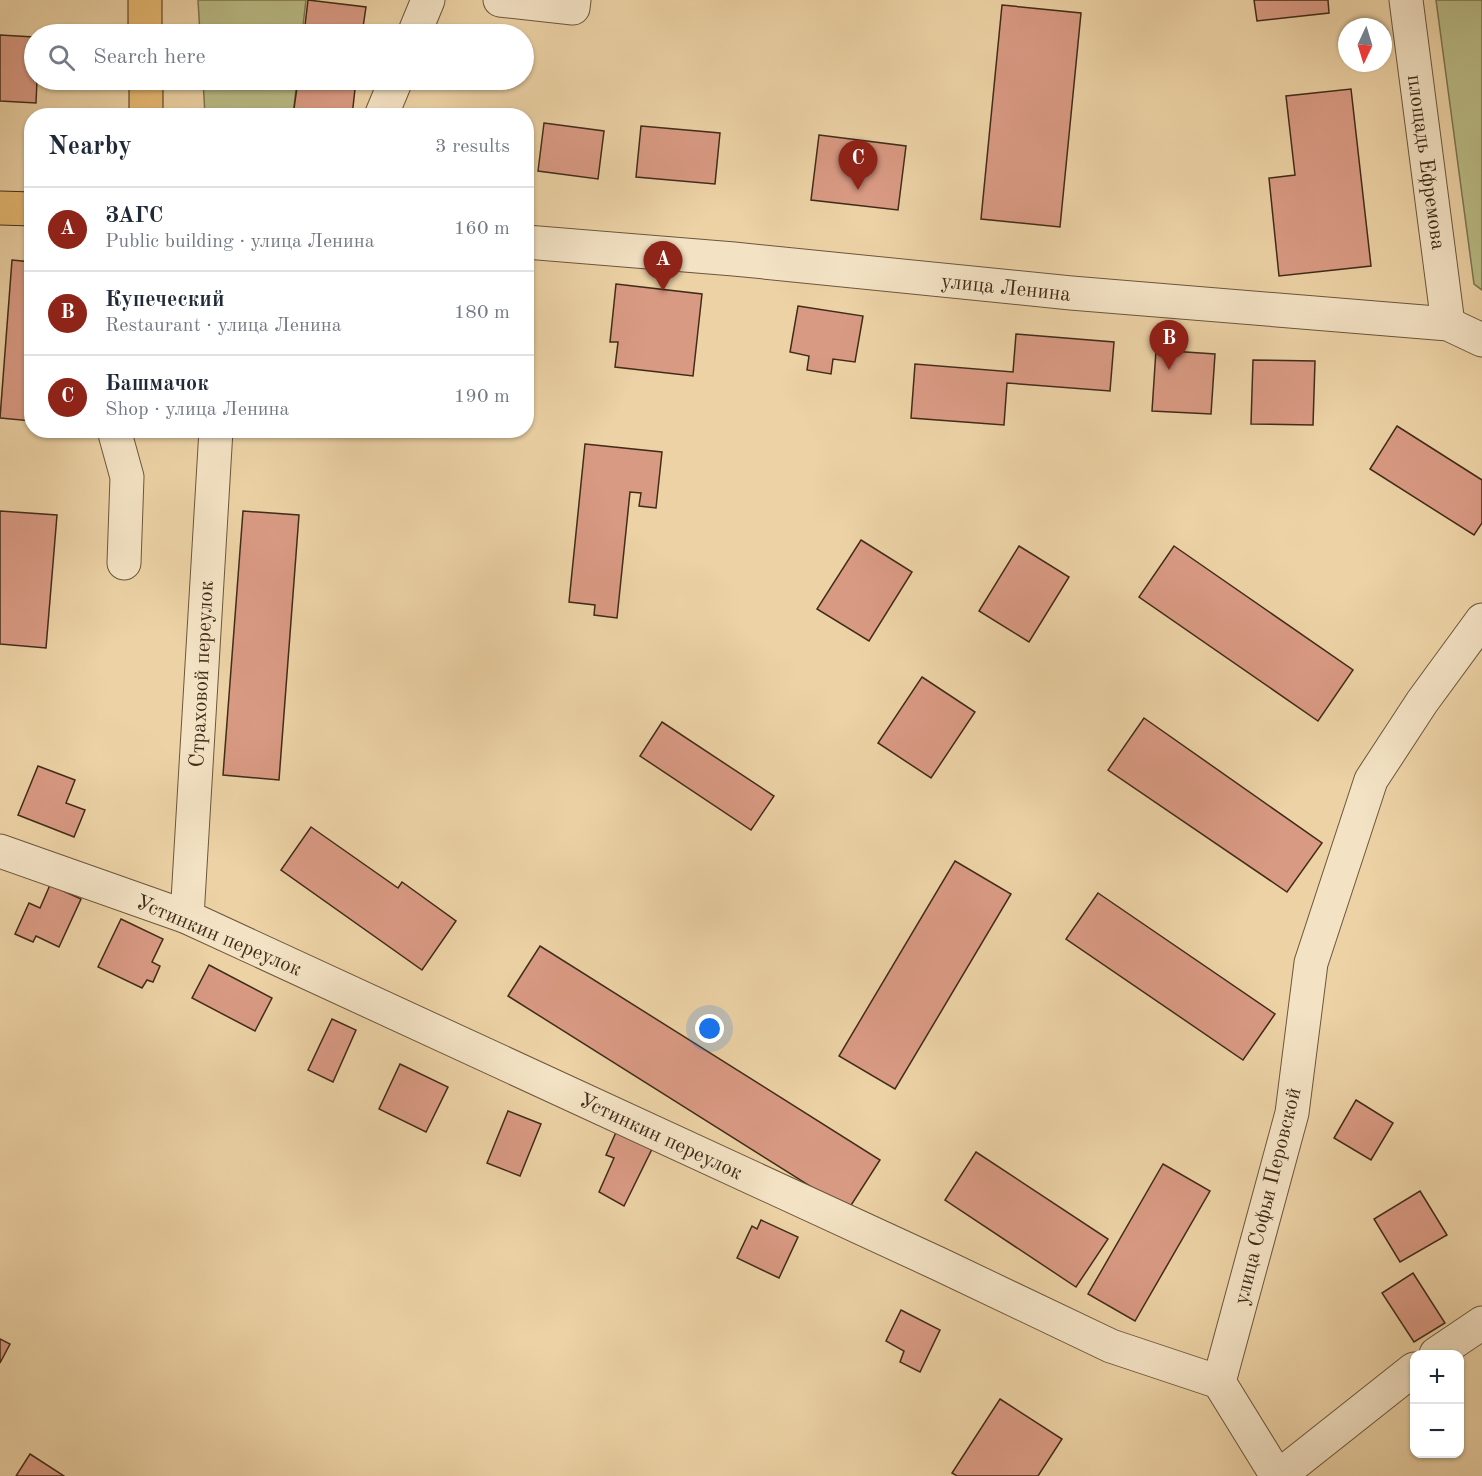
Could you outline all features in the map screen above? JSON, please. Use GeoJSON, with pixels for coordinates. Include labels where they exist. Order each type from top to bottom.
{"type":"FeatureCollection","features":[{"type":"Feature","properties":{"kind":"main road"},"geometry":{"type":"LineString","coordinates":[[145,0],[145,24]]}},
{"type":"Feature","properties":{"kind":"main road"},"geometry":{"type":"LineString","coordinates":[[146,90],[146,108]]}},
{"type":"Feature","properties":{"kind":"main road"},"geometry":{"type":"LineString","coordinates":[[0,208],[24,209]]}},
{"type":"Feature","properties":{"kind":"street"},"geometry":{"type":"LineString","coordinates":[[418,24],[428,0]]}},
{"type":"Feature","properties":{"kind":"street"},"geometry":{"type":"LineString","coordinates":[[500,0],[573,8],[574,0]]}},
{"type":"Feature","properties":{"kind":"street","name":"площадь Ефремова"},"geometry":{"type":"LineString","coordinates":[[1406,0],[1448,324]]}},
{"type":"Feature","properties":{"kind":"street"},"geometry":{"type":"LineString","coordinates":[[384,108],[392,90]]}},
{"type":"Feature","properties":{"kind":"street","name":"улица Ленина"},"geometry":{"type":"LineString","coordinates":[[534,244],[734,259],[1071,293],[1448,324],[1482,340]]}},
{"type":"Feature","properties":{"kind":"street"},"geometry":{"type":"LineString","coordinates":[[116,438],[128,477],[124,563]]}},
{"type":"Feature","properties":{"kind":"street","name":"Страховой переулок"},"geometry":{"type":"LineString","coordinates":[[187,917],[216,438]]}},
{"type":"Feature","properties":{"kind":"street","name":"улица Софьи Перовской"},"geometry":{"type":"LineString","coordinates":[[1219,1382],[1292,1113],[1311,963],[1371,780],[1422,702],[1482,620]]}},
{"type":"Feature","properties":{"kind":"street","name":"Устинкин переулок"},"geometry":{"type":"LineString","coordinates":[[0,851],[187,917],[939,1264],[1111,1346],[1219,1382]]}},
{"type":"Feature","properties":{"kind":"street"},"geometry":{"type":"LineString","coordinates":[[1442,1350],[1482,1323]]}},
{"type":"Feature","properties":{"kind":"street"},"geometry":{"type":"LineString","coordinates":[[1219,1382],[1278,1476],[1410,1372]]}},
{"type":"Feature","properties":{"kind":"green space"},"geometry":{"type":"Polygon","coordinates":[[[198,0],[306,0],[303,24],[199,24],[198,0]]]}},
{"type":"Feature","properties":{"kind":"green space"},"geometry":{"type":"Polygon","coordinates":[[[1436,0],[1482,0],[1482,290],[1474,284],[1436,0]]]}},
{"type":"Feature","properties":{"kind":"green space"},"geometry":{"type":"Polygon","coordinates":[[[204,90],[296,90],[294,108],[205,108],[204,90]]]}},
{"type":"Feature","properties":{"kind":"building"},"geometry":{"type":"Polygon","coordinates":[[[308,0],[366,7],[363,24],[305,24],[308,0]]]}},
{"type":"Feature","properties":{"kind":"building"},"geometry":{"type":"Polygon","coordinates":[[[1254,0],[1328,0],[1329,13],[1257,21],[1254,0]]]}},
{"type":"Feature","properties":{"kind":"building"},"geometry":{"type":"Polygon","coordinates":[[[1002,5],[1081,13],[1060,227],[981,219],[1002,5]]]}},
{"type":"Feature","properties":{"kind":"building"},"geometry":{"type":"Polygon","coordinates":[[[0,35],[24,36],[24,90],[37,90],[36,103],[0,101],[0,35]]]}},
{"type":"Feature","properties":{"kind":"building"},"geometry":{"type":"Polygon","coordinates":[[[1351,89],[1371,266],[1279,276],[1269,178],[1295,175],[1286,96],[1351,89]]]}},
{"type":"Feature","properties":{"kind":"building"},"geometry":{"type":"Polygon","coordinates":[[[297,90],[355,90],[353,108],[294,108],[297,90]]]}},
{"type":"Feature","properties":{"kind":"building"},"geometry":{"type":"Polygon","coordinates":[[[544,123],[604,131],[598,179],[538,171],[544,123]]]}},
{"type":"Feature","properties":{"kind":"building"},"geometry":{"type":"Polygon","coordinates":[[[641,126],[720,133],[715,184],[636,177],[641,126]]]}},
{"type":"Feature","properties":{"kind":"building"},"geometry":{"type":"Polygon","coordinates":[[[819,135],[906,146],[898,210],[811,200],[819,135]]]}},
{"type":"Feature","properties":{"kind":"building"},"geometry":{"type":"Polygon","coordinates":[[[12,260],[24,261],[24,420],[0,418],[12,260]]]}},
{"type":"Feature","properties":{"kind":"building"},"geometry":{"type":"Polygon","coordinates":[[[616,284],[702,294],[693,376],[615,367],[618,342],[610,342],[616,284]]]}},
{"type":"Feature","properties":{"kind":"building"},"geometry":{"type":"Polygon","coordinates":[[[798,306],[863,316],[855,362],[833,359],[831,374],[807,370],[809,356],[790,352],[798,306]]]}},
{"type":"Feature","properties":{"kind":"building"},"geometry":{"type":"Polygon","coordinates":[[[1016,334],[1114,342],[1110,391],[1007,383],[1004,425],[911,418],[915,364],[1013,372],[1016,334]]]}},
{"type":"Feature","properties":{"kind":"building"},"geometry":{"type":"Polygon","coordinates":[[[1156,350],[1215,354],[1211,414],[1152,411],[1156,350]]]}},
{"type":"Feature","properties":{"kind":"building"},"geometry":{"type":"Polygon","coordinates":[[[1253,360],[1315,361],[1313,425],[1251,424],[1253,360]]]}},
{"type":"Feature","properties":{"kind":"building"},"geometry":{"type":"Polygon","coordinates":[[[1397,426],[1482,480],[1482,523],[1474,535],[1370,469],[1397,426]]]}},
{"type":"Feature","properties":{"kind":"building"},"geometry":{"type":"Polygon","coordinates":[[[585,444],[662,452],[656,508],[639,506],[641,493],[630,492],[617,618],[594,615],[595,605],[569,602],[585,444]]]}},
{"type":"Feature","properties":{"kind":"building"},"geometry":{"type":"Polygon","coordinates":[[[0,511],[57,515],[46,648],[0,644],[0,511]]]}},
{"type":"Feature","properties":{"kind":"building"},"geometry":{"type":"Polygon","coordinates":[[[243,511],[299,515],[279,780],[223,775],[243,511]]]}},
{"type":"Feature","properties":{"kind":"building"},"geometry":{"type":"Polygon","coordinates":[[[861,540],[912,572],[869,641],[817,609],[861,540]]]}},
{"type":"Feature","properties":{"kind":"building"},"geometry":{"type":"Polygon","coordinates":[[[1019,546],[1069,577],[1029,642],[979,611],[1019,546]]]}},
{"type":"Feature","properties":{"kind":"building"},"geometry":{"type":"Polygon","coordinates":[[[1174,546],[1353,670],[1318,721],[1139,597],[1174,546]]]}},
{"type":"Feature","properties":{"kind":"building"},"geometry":{"type":"Polygon","coordinates":[[[922,677],[975,712],[931,778],[878,743],[922,677]]]}},
{"type":"Feature","properties":{"kind":"building"},"geometry":{"type":"Polygon","coordinates":[[[1144,718],[1322,843],[1287,892],[1108,770],[1144,718]]]}},
{"type":"Feature","properties":{"kind":"building"},"geometry":{"type":"Polygon","coordinates":[[[662,722],[774,796],[751,830],[640,756],[662,722]]]}},
{"type":"Feature","properties":{"kind":"building"},"geometry":{"type":"Polygon","coordinates":[[[38,766],[75,780],[66,803],[85,810],[74,837],[18,815],[38,766]]]}},
{"type":"Feature","properties":{"kind":"building"},"geometry":{"type":"Polygon","coordinates":[[[311,827],[398,888],[402,882],[456,921],[422,970],[281,870],[311,827]]]}},
{"type":"Feature","properties":{"kind":"building"},"geometry":{"type":"Polygon","coordinates":[[[955,861],[1011,894],[895,1089],[839,1056],[955,861]]]}},
{"type":"Feature","properties":{"kind":"building"},"geometry":{"type":"Polygon","coordinates":[[[50,885],[81,899],[59,947],[36,936],[33,942],[15,934],[29,903],[40,908],[50,885]]]}},
{"type":"Feature","properties":{"kind":"building"},"geometry":{"type":"Polygon","coordinates":[[[1098,893],[1275,1014],[1243,1060],[1066,939],[1098,893]]]}},
{"type":"Feature","properties":{"kind":"building"},"geometry":{"type":"Polygon","coordinates":[[[121,919],[163,939],[152,962],[160,966],[153,982],[147,980],[142,988],[98,967],[121,919]]]}},
{"type":"Feature","properties":{"kind":"building"},"geometry":{"type":"Polygon","coordinates":[[[540,946],[880,1160],[848,1210],[508,996],[540,946]]]}},
{"type":"Feature","properties":{"kind":"building"},"geometry":{"type":"Polygon","coordinates":[[[209,965],[272,998],[255,1031],[192,998],[209,965]]]}},
{"type":"Feature","properties":{"kind":"building"},"geometry":{"type":"Polygon","coordinates":[[[332,1019],[356,1030],[333,1082],[308,1070],[332,1019]]]}},
{"type":"Feature","properties":{"kind":"building"},"geometry":{"type":"Polygon","coordinates":[[[400,1064],[448,1087],[426,1132],[379,1109],[400,1064]]]}},
{"type":"Feature","properties":{"kind":"building"},"geometry":{"type":"Polygon","coordinates":[[[1356,1100],[1393,1123],[1371,1160],[1334,1138],[1356,1100]]]}},
{"type":"Feature","properties":{"kind":"building"},"geometry":{"type":"Polygon","coordinates":[[[508,1111],[541,1124],[520,1176],[487,1163],[508,1111]]]}},
{"type":"Feature","properties":{"kind":"building"},"geometry":{"type":"Polygon","coordinates":[[[617,1130],[653,1147],[624,1206],[599,1192],[614,1158],[606,1155],[617,1130]]]}},
{"type":"Feature","properties":{"kind":"building"},"geometry":{"type":"Polygon","coordinates":[[[976,1152],[1108,1239],[1076,1287],[945,1200],[976,1152]]]}},
{"type":"Feature","properties":{"kind":"building"},"geometry":{"type":"Polygon","coordinates":[[[1163,1164],[1210,1191],[1135,1321],[1088,1294],[1163,1164]]]}},
{"type":"Feature","properties":{"kind":"building"},"geometry":{"type":"Polygon","coordinates":[[[1420,1191],[1447,1235],[1400,1262],[1374,1219],[1420,1191]]]}},
{"type":"Feature","properties":{"kind":"building"},"geometry":{"type":"Polygon","coordinates":[[[761,1220],[798,1237],[779,1278],[737,1258],[752,1226],[757,1229],[761,1220]]]}},
{"type":"Feature","properties":{"kind":"building"},"geometry":{"type":"Polygon","coordinates":[[[1413,1273],[1445,1323],[1414,1342],[1382,1293],[1413,1273]]]}},
{"type":"Feature","properties":{"kind":"building"},"geometry":{"type":"Polygon","coordinates":[[[901,1310],[940,1330],[920,1372],[900,1362],[904,1351],[886,1341],[901,1310]]]}},
{"type":"Feature","properties":{"kind":"building"},"geometry":{"type":"Polygon","coordinates":[[[0,1339],[10,1344],[0,1363],[0,1339]]]}},
{"type":"Feature","properties":{"kind":"building"},"geometry":{"type":"Polygon","coordinates":[[[1000,1399],[1062,1439],[1038,1476],[957,1476],[952,1473],[1000,1399]]]}},
{"type":"Feature","properties":{"kind":"building"},"geometry":{"type":"Polygon","coordinates":[[[30,1454],[64,1476],[16,1476],[30,1454]]]}},
{"type":"Feature","properties":{"kind":"place","name":"Башмачок"},"geometry":{"type":"Point","coordinates":[858,190]}},
{"type":"Feature","properties":{"kind":"place","name":"ЗАГС"},"geometry":{"type":"Point","coordinates":[663,291]}},
{"type":"Feature","properties":{"kind":"place","name":"Купеческий"},"geometry":{"type":"Point","coordinates":[1169,370]}}]}
